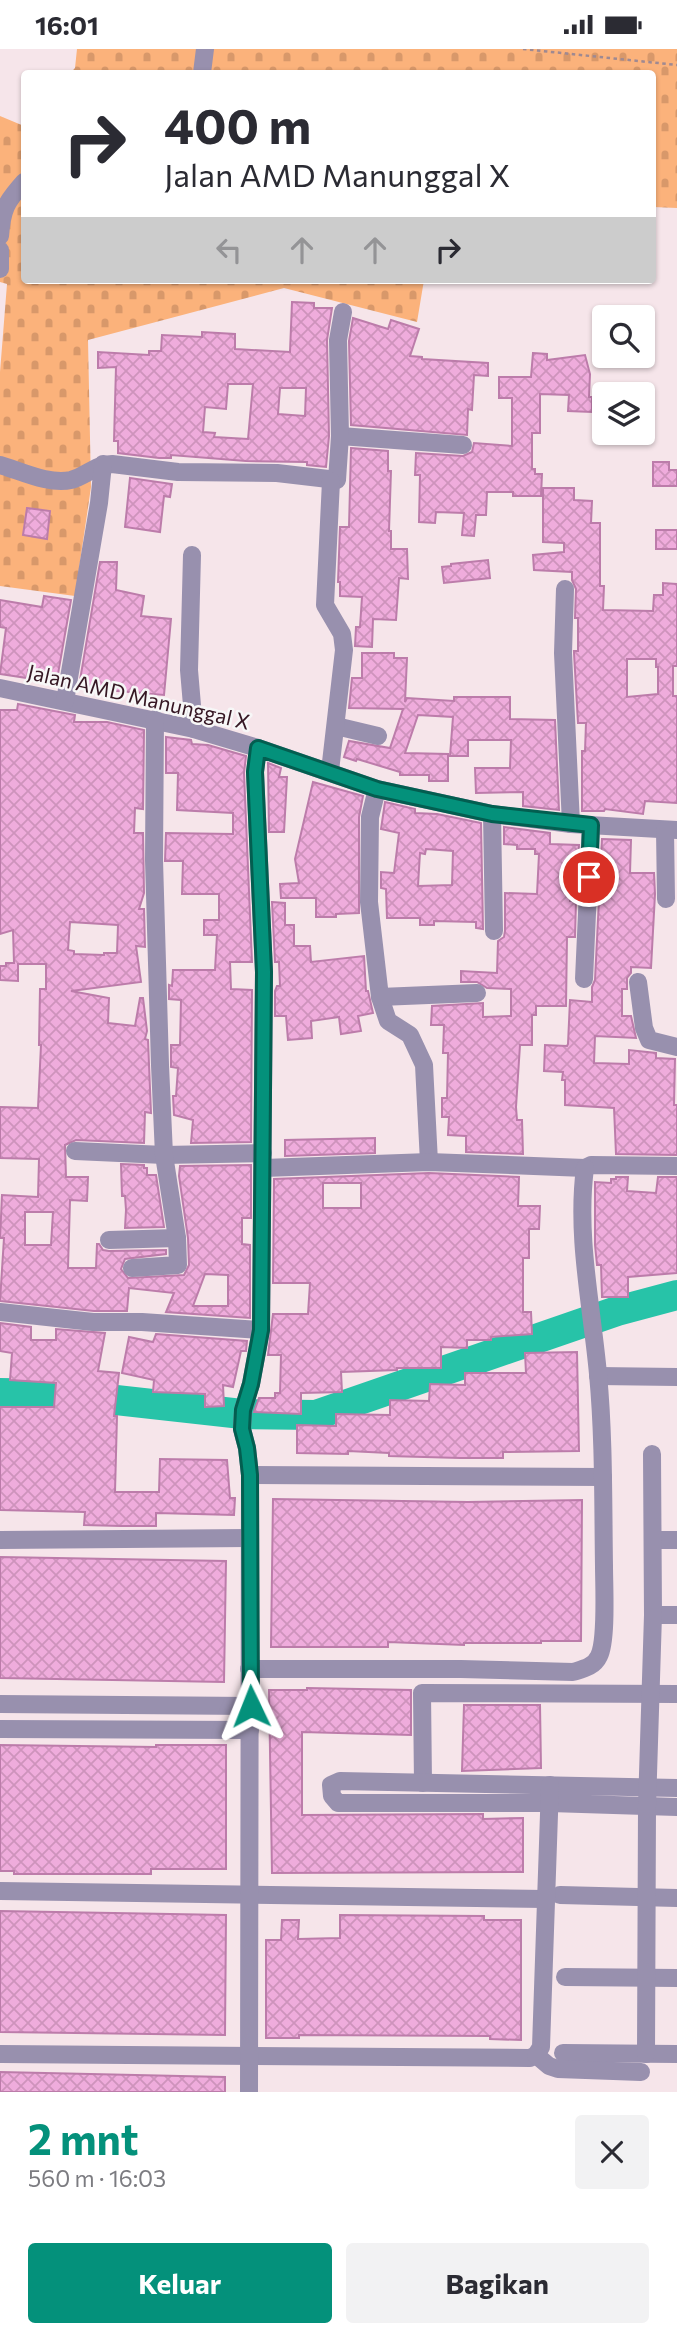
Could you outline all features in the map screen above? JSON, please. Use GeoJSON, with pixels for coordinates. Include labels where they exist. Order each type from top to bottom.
{"type":"FeatureCollection","features":[{"type":"Feature","properties":{"kind":"street"},"geometry":{"type":"LineString","coordinates":[[202,70],[205,49]]}},
{"type":"Feature","properties":{"kind":"street"},"geometry":{"type":"LineString","coordinates":[[0,236],[7,201],[21,185]]}},
{"type":"Feature","properties":{"kind":"street"},"geometry":{"type":"LineString","coordinates":[[0,250],[0,269]]}},
{"type":"Feature","properties":{"kind":"street"},"geometry":{"type":"LineString","coordinates":[[0,465],[49,479],[70,480],[103,464],[178,472],[277,473],[331,481],[338,479],[338,340],[343,312]]}},
{"type":"Feature","properties":{"kind":"street"},"geometry":{"type":"LineString","coordinates":[[340,436],[463,445]]}},
{"type":"Feature","properties":{"kind":"street"},"geometry":{"type":"LineString","coordinates":[[65,701],[99,503],[103,464]]}},
{"type":"Feature","properties":{"kind":"street"},"geometry":{"type":"LineString","coordinates":[[330,771],[344,650],[342,634],[326,605],[331,481]]}},
{"type":"Feature","properties":{"kind":"street"},"geometry":{"type":"LineString","coordinates":[[192,555],[190,670],[194,729]]}},
{"type":"Feature","properties":{"kind":"street"},"geometry":{"type":"LineString","coordinates":[[565,589],[563,653],[572,799],[571,824]]}},
{"type":"Feature","properties":{"kind":"street","name":"Jalan AMD Manunggal X"},"geometry":{"type":"LineString","coordinates":[[0,688],[155,719],[258,748],[377,789],[492,814],[571,824],[671,830]]}},
{"type":"Feature","properties":{"kind":"street"},"geometry":{"type":"LineString","coordinates":[[132,1268],[178,1265],[177,1238],[164,1155],[154,860],[155,719]]}},
{"type":"Feature","properties":{"kind":"street"},"geometry":{"type":"LineString","coordinates":[[336,726],[378,736]]}},
{"type":"Feature","properties":{"kind":"street"},"geometry":{"type":"LineString","coordinates":[[248,2092],[250,1475],[242,1429],[243,1410],[261,1330],[264,972],[255,772],[258,748]]}},
{"type":"Feature","properties":{"kind":"street"},"geometry":{"type":"LineString","coordinates":[[377,789],[370,817],[369,902],[380,997],[388,1021],[410,1035],[424,1065],[429,1162]]}},
{"type":"Feature","properties":{"kind":"street"},"geometry":{"type":"LineString","coordinates":[[492,814],[494,931]]}},
{"type":"Feature","properties":{"kind":"street"},"geometry":{"type":"LineString","coordinates":[[584,979],[591,825]]}},
{"type":"Feature","properties":{"kind":"street"},"geometry":{"type":"LineString","coordinates":[[666,899],[671,830]]}},
{"type":"Feature","properties":{"kind":"street"},"geometry":{"type":"LineString","coordinates":[[638,982],[644,1028],[649,1040],[677,1047]]}},
{"type":"Feature","properties":{"kind":"street"},"geometry":{"type":"LineString","coordinates":[[380,997],[477,993]]}},
{"type":"Feature","properties":{"kind":"street"},"geometry":{"type":"LineString","coordinates":[[75,1151],[264,1160],[429,1162],[585,1168],[598,1165],[677,1166]]}},
{"type":"Feature","properties":{"kind":"street"},"geometry":{"type":"LineString","coordinates":[[249,1669],[485,1669],[573,1672],[588,1668],[599,1657],[602,1643],[603,1477],[598,1376],[584,1231],[585,1168]]}},
{"type":"Feature","properties":{"kind":"street"},"geometry":{"type":"LineString","coordinates":[[109,1240],[177,1238]]}},
{"type":"Feature","properties":{"kind":"street"},"geometry":{"type":"LineString","coordinates":[[0,1313],[93,1322],[142,1322],[261,1330]]}},
{"type":"Feature","properties":{"kind":"street"},"geometry":{"type":"LineString","coordinates":[[598,1376],[677,1377]]}},
{"type":"Feature","properties":{"kind":"street"},"geometry":{"type":"LineString","coordinates":[[646,2054],[647,1806],[653,1615],[652,1454]]}},
{"type":"Feature","properties":{"kind":"street"},"geometry":{"type":"LineString","coordinates":[[250,1475],[603,1477]]}},
{"type":"Feature","properties":{"kind":"street"},"geometry":{"type":"LineString","coordinates":[[0,1541],[249,1538]]}},
{"type":"Feature","properties":{"kind":"street"},"geometry":{"type":"LineString","coordinates":[[653,1540],[677,1541]]}},
{"type":"Feature","properties":{"kind":"street"},"geometry":{"type":"LineString","coordinates":[[653,1615],[677,1615]]}},
{"type":"Feature","properties":{"kind":"street"},"geometry":{"type":"LineString","coordinates":[[423,1783],[422,1693],[677,1694]]}},
{"type":"Feature","properties":{"kind":"street"},"geometry":{"type":"LineString","coordinates":[[0,1704],[251,1706]]}},
{"type":"Feature","properties":{"kind":"street"},"geometry":{"type":"LineString","coordinates":[[0,1729],[250,1730]]}},
{"type":"Feature","properties":{"kind":"street"},"geometry":{"type":"LineString","coordinates":[[677,1788],[340,1781],[331,1785],[332,1796],[338,1803],[677,1807]]}},
{"type":"Feature","properties":{"kind":"street"},"geometry":{"type":"LineString","coordinates":[[0,2054],[530,2059],[541,2047],[553,1897],[550,1784]]}},
{"type":"Feature","properties":{"kind":"street"},"geometry":{"type":"LineString","coordinates":[[0,1891],[249,1896],[677,1898]]}},
{"type":"Feature","properties":{"kind":"street"},"geometry":{"type":"LineString","coordinates":[[565,1977],[677,1978]]}},
{"type":"Feature","properties":{"kind":"street"},"geometry":{"type":"LineString","coordinates":[[563,2053],[677,2054]]}},
{"type":"Feature","properties":{"kind":"street"},"geometry":{"type":"LineString","coordinates":[[536,2055],[549,2066],[558,2069],[640,2072]]}},
{"type":"Feature","properties":{"kind":"path"},"geometry":{"type":"LineString","coordinates":[[523,49],[677,65]]}},
{"type":"Feature","properties":{"kind":"green space"},"geometry":{"type":"Polygon","coordinates":[[[77,49],[677,49],[677,208],[656,207],[656,70],[73,70],[77,49]]]}},
{"type":"Feature","properties":{"kind":"green space"},"geometry":{"type":"Polygon","coordinates":[[[0,116],[21,125],[21,284],[423,284],[417,322],[284,288],[88,340],[91,487],[75,596],[0,586],[0,372],[7,284],[0,282],[0,116]]]}},
{"type":"Feature","properties":{"kind":"building"},"geometry":{"type":"Polygon","coordinates":[[[292,302],[314,303],[314,308],[332,308],[327,340],[329,436],[326,467],[307,465],[307,462],[246,461],[171,455],[171,458],[159,458],[118,453],[118,441],[114,441],[116,367],[98,368],[98,352],[149,355],[149,351],[161,351],[162,335],[202,337],[202,332],[235,334],[235,349],[290,352],[292,302]],[[228,384],[226,409],[205,407],[203,432],[215,433],[214,437],[248,439],[253,384],[228,384]],[[280,388],[278,414],[305,416],[306,388],[280,388]]]}},
{"type":"Feature","properties":{"kind":"building"},"geometry":{"type":"Polygon","coordinates":[[[353,318],[388,329],[391,320],[419,329],[410,356],[488,363],[488,376],[474,375],[467,435],[351,425],[349,341],[353,318]]]}},
{"type":"Feature","properties":{"kind":"building"},"geometry":{"type":"Polygon","coordinates":[[[533,353],[547,354],[547,360],[585,355],[590,374],[589,397],[592,397],[592,412],[568,411],[569,395],[540,394],[540,433],[532,433],[532,469],[535,469],[535,474],[542,474],[541,496],[487,492],[486,515],[476,515],[474,536],[462,535],[464,513],[436,512],[435,523],[419,522],[420,475],[415,475],[416,453],[463,456],[472,452],[474,443],[512,446],[512,398],[499,398],[499,377],[531,377],[533,353]]]}},
{"type":"Feature","properties":{"kind":"building"},"geometry":{"type":"Polygon","coordinates":[[[351,448],[388,451],[388,471],[391,471],[391,549],[407,549],[408,579],[399,578],[396,620],[373,619],[372,647],[355,646],[356,627],[360,627],[362,597],[340,596],[338,582],[340,527],[349,527],[351,448]]]}},
{"type":"Feature","properties":{"kind":"building"},"geometry":{"type":"Polygon","coordinates":[[[653,462],[669,462],[669,470],[677,470],[677,486],[653,486],[653,462]]]}},
{"type":"Feature","properties":{"kind":"building"},"geometry":{"type":"Polygon","coordinates":[[[130,478],[172,484],[170,497],[164,496],[160,532],[125,527],[130,478]]]}},
{"type":"Feature","properties":{"kind":"building"},"geometry":{"type":"Polygon","coordinates":[[[543,488],[574,488],[574,500],[592,501],[591,523],[600,523],[600,586],[604,586],[603,610],[653,611],[654,595],[663,595],[663,583],[677,584],[677,666],[673,666],[673,696],[677,696],[677,803],[645,801],[643,814],[605,809],[582,811],[582,751],[585,751],[586,723],[578,723],[574,653],[578,651],[576,589],[572,572],[534,570],[533,555],[564,552],[564,543],[543,542],[543,488]],[[627,659],[627,697],[658,694],[656,659],[627,659]]]}},
{"type":"Feature","properties":{"kind":"building"},"geometry":{"type":"Polygon","coordinates":[[[27,508],[50,511],[47,539],[23,535],[27,508]]]}},
{"type":"Feature","properties":{"kind":"building"},"geometry":{"type":"Polygon","coordinates":[[[656,530],[677,530],[677,549],[656,549],[656,530]]]}},
{"type":"Feature","properties":{"kind":"building"},"geometry":{"type":"Polygon","coordinates":[[[488,560],[490,578],[444,583],[442,567],[488,560]]]}},
{"type":"Feature","properties":{"kind":"building"},"geometry":{"type":"Polygon","coordinates":[[[100,562],[117,562],[116,590],[144,596],[141,616],[171,619],[164,695],[79,686],[100,562]]]}},
{"type":"Feature","properties":{"kind":"building"},"geometry":{"type":"Polygon","coordinates":[[[44,596],[71,600],[58,674],[28,670],[27,678],[0,674],[6,628],[0,627],[0,600],[42,607],[44,596]]]}},
{"type":"Feature","properties":{"kind":"building"},"geometry":{"type":"Polygon","coordinates":[[[362,653],[394,653],[394,658],[407,658],[405,702],[407,698],[454,701],[454,697],[510,697],[510,719],[555,720],[559,810],[523,806],[523,792],[476,793],[475,768],[510,768],[511,740],[468,740],[468,756],[450,756],[453,717],[418,715],[405,753],[448,754],[448,781],[429,781],[429,775],[400,775],[400,772],[344,757],[349,741],[390,748],[403,709],[349,708],[352,678],[362,678],[362,653]]]}},
{"type":"Feature","properties":{"kind":"building"},"geometry":{"type":"Polygon","coordinates":[[[18,704],[75,715],[74,722],[107,722],[144,730],[143,809],[135,808],[134,833],[143,833],[144,893],[139,909],[144,909],[145,947],[136,946],[141,982],[71,991],[109,998],[108,1023],[135,1026],[140,998],[143,998],[151,1113],[145,1112],[144,1143],[76,1140],[65,1145],[66,1177],[88,1177],[87,1201],[70,1200],[68,1268],[96,1268],[99,1244],[103,1250],[109,1251],[166,1250],[166,1254],[125,1259],[121,1269],[128,1278],[184,1275],[189,1265],[180,1166],[251,1165],[251,1218],[242,1218],[242,1244],[250,1245],[250,1318],[166,1312],[174,1293],[129,1288],[127,1311],[94,1311],[0,1301],[4,1238],[0,1238],[2,1195],[38,1197],[39,1159],[0,1158],[0,1107],[38,1108],[40,989],[46,989],[46,964],[18,964],[18,981],[0,980],[0,966],[14,963],[13,930],[0,934],[0,710],[17,710],[18,704]],[[70,922],[68,950],[74,951],[74,954],[117,953],[118,925],[70,922]],[[25,1212],[25,1245],[51,1245],[53,1212],[25,1212]],[[205,1274],[193,1306],[228,1306],[228,1275],[205,1274]]]}},
{"type":"Feature","properties":{"kind":"building"},"geometry":{"type":"Polygon","coordinates":[[[166,737],[191,740],[192,744],[208,745],[246,756],[244,773],[252,962],[230,962],[231,989],[252,990],[251,1142],[191,1143],[193,1120],[174,1115],[173,1096],[176,1096],[178,1068],[171,1067],[171,1045],[180,1045],[181,1000],[169,999],[169,985],[172,986],[173,970],[215,970],[217,935],[204,935],[204,920],[219,920],[219,894],[182,894],[183,861],[165,861],[166,833],[233,834],[233,813],[177,810],[178,773],[166,773],[166,737]]]}},
{"type":"Feature","properties":{"kind":"building"},"geometry":{"type":"Polygon","coordinates":[[[268,763],[281,768],[279,777],[287,777],[284,832],[269,832],[268,763]]]}},
{"type":"Feature","properties":{"kind":"building"},"geometry":{"type":"Polygon","coordinates":[[[313,782],[363,796],[359,817],[359,913],[316,917],[316,898],[281,898],[280,884],[299,883],[295,859],[313,782]]]}},
{"type":"Feature","properties":{"kind":"building"},"geometry":{"type":"Polygon","coordinates":[[[385,802],[415,809],[415,813],[437,814],[481,823],[483,929],[476,928],[476,922],[434,921],[434,925],[420,925],[420,918],[387,918],[386,889],[381,888],[381,872],[394,873],[399,833],[381,829],[385,802]],[[426,849],[425,854],[420,853],[418,886],[452,885],[453,851],[426,849]]]}},
{"type":"Feature","properties":{"kind":"building"},"geometry":{"type":"Polygon","coordinates":[[[504,827],[550,833],[550,844],[579,845],[577,872],[570,872],[570,901],[576,901],[575,937],[567,937],[566,1006],[536,1006],[536,1015],[532,1015],[532,1045],[520,1045],[516,1107],[517,1120],[522,1120],[523,1154],[466,1152],[466,1136],[448,1135],[449,1117],[442,1117],[442,1098],[447,1098],[448,1053],[443,1053],[444,1025],[431,1025],[432,1006],[483,1003],[483,1017],[511,1016],[511,989],[487,988],[477,982],[461,982],[461,971],[497,973],[498,941],[504,937],[505,931],[505,893],[537,894],[539,854],[535,854],[535,849],[517,849],[517,845],[504,844],[504,827]]]}},
{"type":"Feature","properties":{"kind":"building"},"geometry":{"type":"Polygon","coordinates":[[[602,839],[631,840],[630,873],[654,873],[655,894],[651,968],[631,967],[627,989],[622,989],[622,1016],[631,1016],[636,1038],[595,1036],[594,1063],[629,1064],[629,1050],[656,1053],[656,1058],[675,1059],[677,1155],[616,1154],[614,1108],[565,1105],[563,1072],[544,1071],[545,1045],[568,1044],[570,1000],[592,1002],[602,839]]]}},
{"type":"Feature","properties":{"kind":"building"},"geometry":{"type":"Polygon","coordinates":[[[272,902],[285,903],[285,925],[294,925],[294,946],[310,946],[311,962],[364,956],[366,991],[373,1013],[358,1016],[361,1031],[341,1034],[339,1017],[311,1021],[312,1038],[288,1040],[286,1016],[275,1016],[275,991],[277,986],[280,986],[279,962],[275,962],[272,902]]]}},
{"type":"Feature","properties":{"kind":"building"},"geometry":{"type":"Polygon","coordinates":[[[375,1138],[375,1153],[285,1156],[285,1140],[375,1138]]]}},
{"type":"Feature","properties":{"kind":"building"},"geometry":{"type":"Polygon","coordinates":[[[121,1164],[144,1165],[147,1175],[156,1175],[164,1227],[125,1228],[126,1210],[125,1196],[122,1196],[121,1164]]]}},
{"type":"Feature","properties":{"kind":"building"},"geometry":{"type":"Polygon","coordinates":[[[429,1173],[519,1177],[518,1206],[540,1206],[539,1229],[529,1229],[529,1258],[523,1258],[523,1312],[531,1312],[532,1334],[491,1337],[491,1340],[467,1340],[467,1348],[441,1347],[441,1368],[341,1372],[342,1392],[301,1393],[301,1414],[254,1412],[259,1398],[275,1398],[275,1393],[280,1393],[281,1355],[268,1355],[273,1314],[308,1314],[310,1283],[273,1283],[274,1179],[429,1173]],[[323,1183],[323,1208],[361,1208],[361,1183],[323,1183]]]}},
{"type":"Feature","properties":{"kind":"building"},"geometry":{"type":"Polygon","coordinates":[[[628,1177],[627,1191],[656,1193],[658,1177],[677,1177],[677,1273],[628,1277],[628,1297],[602,1297],[601,1265],[597,1265],[595,1245],[595,1182],[611,1183],[611,1179],[628,1177]]]}},
{"type":"Feature","properties":{"kind":"building"},"geometry":{"type":"Polygon","coordinates":[[[0,1323],[31,1327],[31,1340],[56,1340],[56,1329],[105,1333],[98,1371],[119,1373],[114,1416],[117,1416],[115,1492],[159,1492],[160,1459],[227,1460],[230,1498],[235,1498],[234,1515],[156,1513],[156,1526],[121,1526],[84,1525],[85,1512],[0,1510],[0,1407],[54,1407],[56,1383],[10,1380],[12,1353],[0,1351],[0,1323]]]}},
{"type":"Feature","properties":{"kind":"building"},"geometry":{"type":"Polygon","coordinates":[[[156,1334],[247,1341],[246,1351],[241,1351],[233,1387],[223,1385],[224,1406],[205,1407],[205,1394],[153,1392],[154,1380],[122,1373],[129,1337],[153,1342],[156,1334]]]}},
{"type":"Feature","properties":{"kind":"building"},"geometry":{"type":"Polygon","coordinates":[[[577,1352],[579,1451],[503,1452],[503,1458],[389,1456],[389,1453],[348,1451],[348,1454],[297,1453],[297,1425],[336,1426],[336,1414],[390,1415],[390,1400],[429,1401],[430,1384],[465,1385],[465,1373],[526,1373],[525,1353],[577,1352]]]}},
{"type":"Feature","properties":{"kind":"building"},"geometry":{"type":"Polygon","coordinates":[[[273,1499],[468,1502],[582,1500],[581,1641],[464,1645],[388,1642],[388,1647],[271,1647],[273,1499]]]}},
{"type":"Feature","properties":{"kind":"building"},"geometry":{"type":"Polygon","coordinates":[[[0,1557],[226,1561],[224,1682],[0,1678],[0,1557]]]}},
{"type":"Feature","properties":{"kind":"building"},"geometry":{"type":"Polygon","coordinates":[[[269,1690],[411,1690],[411,1735],[302,1732],[302,1815],[483,1814],[483,1819],[523,1818],[523,1872],[272,1873],[269,1690]]]}},
{"type":"Feature","properties":{"kind":"building"},"geometry":{"type":"Polygon","coordinates":[[[464,1705],[540,1705],[541,1768],[462,1771],[464,1705]]]}},
{"type":"Feature","properties":{"kind":"building"},"geometry":{"type":"Polygon","coordinates":[[[0,1745],[226,1745],[226,1869],[151,1869],[151,1874],[14,1874],[14,1871],[0,1871],[0,1745]]]}},
{"type":"Feature","properties":{"kind":"building"},"geometry":{"type":"Polygon","coordinates":[[[0,1911],[226,1915],[225,2035],[0,2032],[0,1911]]]}},
{"type":"Feature","properties":{"kind":"building"},"geometry":{"type":"Polygon","coordinates":[[[340,1915],[484,1916],[484,1920],[521,1920],[521,2040],[490,2039],[490,2036],[299,2035],[299,2038],[266,2038],[266,1940],[281,1940],[282,1920],[299,1920],[298,1939],[340,1938],[340,1915]]]}},
{"type":"Feature","properties":{"kind":"building"},"geometry":{"type":"Polygon","coordinates":[[[0,2072],[225,2077],[225,2092],[0,2092],[0,2072]]]}},
{"type":"Feature","properties":{"kind":"waterway"},"geometry":{"type":"LineString","coordinates":[[0,1393],[62,1394],[242,1414],[316,1415],[617,1311],[677,1295]]}},
{"type":"Feature","properties":{"kind":"route"},"geometry":{"type":"LineString","coordinates":[[251,1706],[250,1475],[242,1429],[243,1410],[261,1330],[264,972],[255,772],[258,748],[377,789],[492,814],[591,825],[589,877]]}}]}
